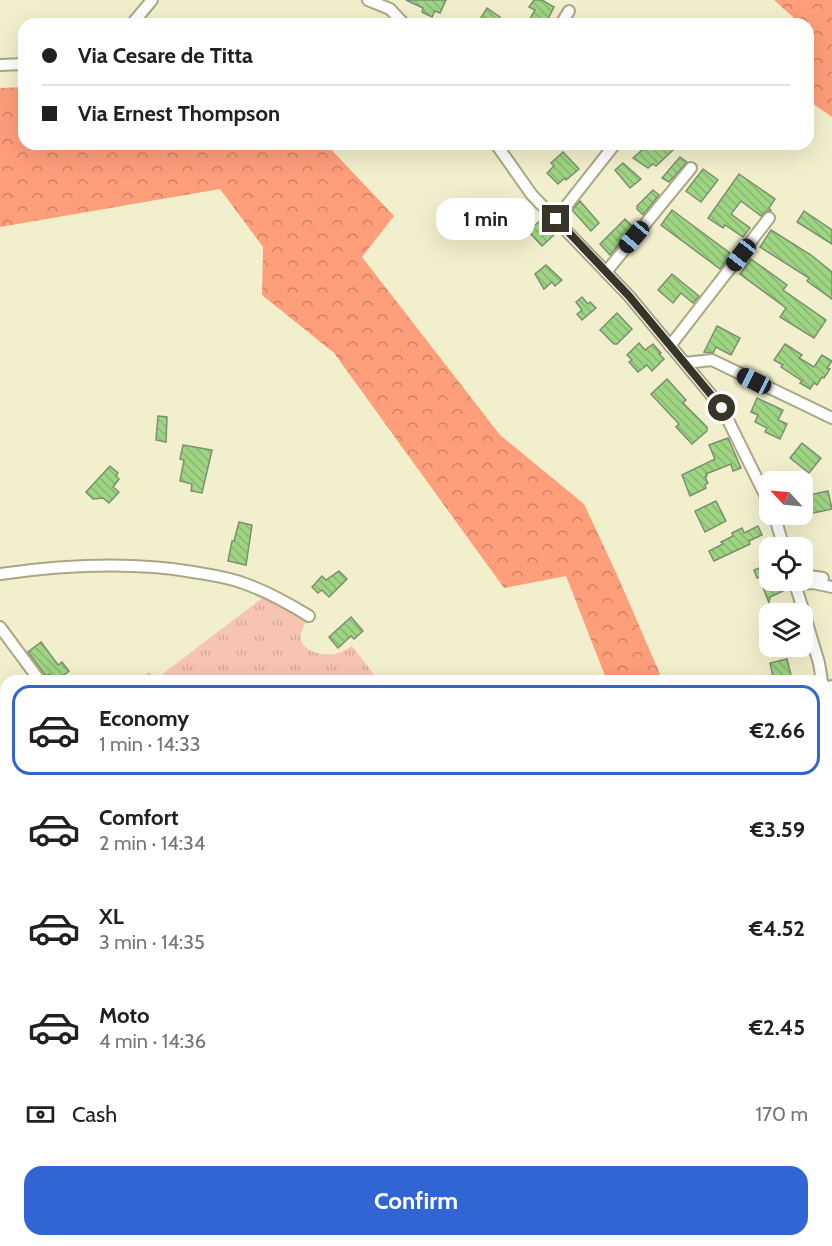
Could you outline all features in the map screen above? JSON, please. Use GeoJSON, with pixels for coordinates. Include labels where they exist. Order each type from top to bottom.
{"type":"FeatureCollection","features":[{"type":"Feature","properties":{"kind":"street"},"geometry":{"type":"LineString","coordinates":[[137,18],[152,0]]}},
{"type":"Feature","properties":{"kind":"street"},"geometry":{"type":"LineString","coordinates":[[368,0],[393,4],[401,18]]}},
{"type":"Feature","properties":{"kind":"street"},"geometry":{"type":"LineString","coordinates":[[565,18],[569,11]]}},
{"type":"Feature","properties":{"kind":"street"},"geometry":{"type":"LineString","coordinates":[[0,65],[18,64]]}},
{"type":"Feature","properties":{"kind":"street"},"geometry":{"type":"LineString","coordinates":[[500,150],[532,195],[629,296],[722,408],[759,483]]}},
{"type":"Feature","properties":{"kind":"street"},"geometry":{"type":"LineString","coordinates":[[556,219],[610,150]]}},
{"type":"Feature","properties":{"kind":"street"},"geometry":{"type":"LineString","coordinates":[[606,272],[691,168]]}},
{"type":"Feature","properties":{"kind":"street"},"geometry":{"type":"LineString","coordinates":[[670,346],[769,218]]}},
{"type":"Feature","properties":{"kind":"street"},"geometry":{"type":"LineString","coordinates":[[685,363],[712,360],[832,418]]}},
{"type":"Feature","properties":{"kind":"street"},"geometry":{"type":"LineString","coordinates":[[0,574],[89,565],[164,567],[225,577],[279,598],[309,616]]}},
{"type":"Feature","properties":{"kind":"street"},"geometry":{"type":"LineString","coordinates":[[813,580],[832,580]]}},
{"type":"Feature","properties":{"kind":"street"},"geometry":{"type":"LineString","coordinates":[[813,583],[832,587]]}},
{"type":"Feature","properties":{"kind":"street"},"geometry":{"type":"LineString","coordinates":[[800,591],[821,675]]}},
{"type":"Feature","properties":{"kind":"street"},"geometry":{"type":"LineString","coordinates":[[0,627],[36,675]]}},
{"type":"Feature","properties":{"kind":"green space"},"geometry":{"type":"Polygon","coordinates":[[[774,0],[832,0],[832,117],[814,104],[814,18],[793,17],[774,0]]]}},
{"type":"Feature","properties":{"kind":"green space"},"geometry":{"type":"Polygon","coordinates":[[[18,87],[18,150],[332,150],[394,216],[362,257],[500,435],[584,504],[660,675],[605,675],[566,576],[504,588],[334,353],[262,295],[263,247],[220,189],[0,227],[0,88],[18,87]]]}},
{"type":"Feature","properties":{"kind":"green space"},"geometry":{"type":"Polygon","coordinates":[[[266,595],[307,620],[301,632],[301,640],[308,649],[313,652],[333,654],[352,646],[374,675],[161,675],[266,595]]]}},
{"type":"Feature","properties":{"kind":"building"},"geometry":{"type":"Polygon","coordinates":[[[406,0],[446,0],[440,13],[435,11],[432,17],[422,12],[423,8],[406,0]]]}},
{"type":"Feature","properties":{"kind":"building"},"geometry":{"type":"Polygon","coordinates":[[[534,0],[542,0],[554,7],[548,18],[530,18],[535,10],[529,7],[534,0]]]}},
{"type":"Feature","properties":{"kind":"building"},"geometry":{"type":"Polygon","coordinates":[[[487,8],[500,17],[499,18],[481,18],[487,8]]]}},
{"type":"Feature","properties":{"kind":"building"},"geometry":{"type":"Polygon","coordinates":[[[642,150],[673,150],[656,166],[653,164],[648,168],[633,158],[642,150]]]}},
{"type":"Feature","properties":{"kind":"building"},"geometry":{"type":"Polygon","coordinates":[[[563,152],[579,169],[558,184],[547,173],[554,166],[551,163],[563,152]]]}},
{"type":"Feature","properties":{"kind":"building"},"geometry":{"type":"Polygon","coordinates":[[[680,157],[687,162],[669,182],[662,178],[680,157]]]}},
{"type":"Feature","properties":{"kind":"building"},"geometry":{"type":"Polygon","coordinates":[[[623,163],[641,179],[630,188],[615,170],[623,163]]]}},
{"type":"Feature","properties":{"kind":"building"},"geometry":{"type":"Polygon","coordinates":[[[703,169],[718,180],[701,202],[686,191],[703,169]]]}},
{"type":"Feature","properties":{"kind":"building"},"geometry":{"type":"Polygon","coordinates":[[[739,174],[775,199],[769,208],[771,211],[766,211],[761,216],[741,201],[731,214],[750,228],[743,237],[725,225],[723,228],[708,218],[739,174]]]}},
{"type":"Feature","properties":{"kind":"building"},"geometry":{"type":"Polygon","coordinates":[[[653,190],[659,195],[643,215],[637,206],[653,190]]]}},
{"type":"Feature","properties":{"kind":"building"},"geometry":{"type":"Polygon","coordinates":[[[580,201],[599,223],[591,231],[572,210],[580,201]]]}},
{"type":"Feature","properties":{"kind":"building"},"geometry":{"type":"Polygon","coordinates":[[[672,210],[731,254],[720,269],[661,225],[672,210]]]}},
{"type":"Feature","properties":{"kind":"building"},"geometry":{"type":"Polygon","coordinates":[[[804,211],[832,230],[832,244],[797,222],[804,211]]]}},
{"type":"Feature","properties":{"kind":"building"},"geometry":{"type":"Polygon","coordinates":[[[625,219],[633,227],[610,255],[600,244],[625,219]]]}},
{"type":"Feature","properties":{"kind":"building"},"geometry":{"type":"Polygon","coordinates":[[[541,220],[554,235],[542,246],[528,231],[541,220]]]}},
{"type":"Feature","properties":{"kind":"building"},"geometry":{"type":"Polygon","coordinates":[[[771,230],[811,255],[832,272],[832,299],[807,281],[809,278],[760,247],[771,230]]]}},
{"type":"Feature","properties":{"kind":"building"},"geometry":{"type":"Polygon","coordinates":[[[751,259],[787,285],[783,290],[826,320],[814,338],[780,317],[786,308],[740,274],[751,259]]]}},
{"type":"Feature","properties":{"kind":"building"},"geometry":{"type":"Polygon","coordinates":[[[546,265],[562,280],[555,286],[552,282],[544,289],[535,274],[546,265]]]}},
{"type":"Feature","properties":{"kind":"building"},"geometry":{"type":"Polygon","coordinates":[[[672,274],[699,296],[693,303],[681,293],[673,303],[658,290],[672,274]]]}},
{"type":"Feature","properties":{"kind":"building"},"geometry":{"type":"Polygon","coordinates":[[[582,297],[596,308],[582,320],[577,314],[582,310],[576,302],[582,297]]]}},
{"type":"Feature","properties":{"kind":"building"},"geometry":{"type":"Polygon","coordinates":[[[617,313],[632,329],[617,344],[614,344],[600,330],[617,313]]]}},
{"type":"Feature","properties":{"kind":"building"},"geometry":{"type":"Polygon","coordinates":[[[717,326],[740,338],[731,355],[716,347],[713,353],[704,352],[717,326]]]}},
{"type":"Feature","properties":{"kind":"building"},"geometry":{"type":"Polygon","coordinates":[[[639,343],[645,350],[653,344],[664,359],[652,371],[647,365],[638,372],[629,362],[632,360],[627,355],[639,343]]]}},
{"type":"Feature","properties":{"kind":"building"},"geometry":{"type":"Polygon","coordinates":[[[785,344],[802,355],[799,358],[814,367],[822,355],[832,361],[827,368],[830,369],[817,385],[814,383],[810,389],[774,360],[785,344]]]}},
{"type":"Feature","properties":{"kind":"building"},"geometry":{"type":"Polygon","coordinates":[[[667,379],[686,400],[683,403],[707,427],[707,431],[692,444],[676,427],[679,424],[651,394],[667,379]]]}},
{"type":"Feature","properties":{"kind":"building"},"geometry":{"type":"Polygon","coordinates":[[[757,398],[783,410],[778,420],[787,424],[780,439],[765,432],[767,428],[755,422],[758,415],[751,412],[757,398]]]}},
{"type":"Feature","properties":{"kind":"building"},"geometry":{"type":"Polygon","coordinates":[[[158,416],[167,417],[166,442],[156,440],[158,416]]]}},
{"type":"Feature","properties":{"kind":"building"},"geometry":{"type":"Polygon","coordinates":[[[728,438],[741,468],[733,471],[731,464],[706,474],[708,483],[705,485],[706,488],[690,496],[682,475],[715,459],[709,445],[728,438]]]}},
{"type":"Feature","properties":{"kind":"building"},"geometry":{"type":"Polygon","coordinates":[[[802,443],[821,458],[811,471],[806,471],[790,458],[802,443]]]}},
{"type":"Feature","properties":{"kind":"building"},"geometry":{"type":"Polygon","coordinates":[[[183,445],[212,450],[202,493],[191,491],[192,484],[180,481],[184,460],[180,459],[183,445]]]}},
{"type":"Feature","properties":{"kind":"building"},"geometry":{"type":"Polygon","coordinates":[[[110,466],[118,473],[116,476],[119,479],[113,487],[119,492],[109,503],[103,498],[93,499],[86,492],[110,466]]]}},
{"type":"Feature","properties":{"kind":"building"},"geometry":{"type":"Polygon","coordinates":[[[828,491],[832,509],[813,513],[813,494],[828,491]]]}},
{"type":"Feature","properties":{"kind":"building"},"geometry":{"type":"Polygon","coordinates":[[[716,501],[726,521],[705,532],[695,511],[716,501]]]}},
{"type":"Feature","properties":{"kind":"building"},"geometry":{"type":"Polygon","coordinates":[[[239,522],[252,525],[246,565],[228,561],[239,522]]]}},
{"type":"Feature","properties":{"kind":"building"},"geometry":{"type":"Polygon","coordinates":[[[758,526],[762,535],[749,541],[750,544],[714,561],[709,551],[723,544],[721,542],[733,536],[732,533],[742,528],[744,533],[758,526]]]}},
{"type":"Feature","properties":{"kind":"building"},"geometry":{"type":"Polygon","coordinates":[[[759,568],[759,577],[757,578],[754,570],[759,568]]]}},
{"type":"Feature","properties":{"kind":"building"},"geometry":{"type":"Polygon","coordinates":[[[339,571],[347,579],[329,597],[322,590],[318,593],[312,587],[322,576],[326,580],[339,571]]]}},
{"type":"Feature","properties":{"kind":"building"},"geometry":{"type":"Polygon","coordinates":[[[764,591],[783,591],[770,597],[769,603],[764,591]]]}},
{"type":"Feature","properties":{"kind":"building"},"geometry":{"type":"Polygon","coordinates":[[[351,617],[363,631],[354,639],[351,636],[338,648],[329,637],[351,617]]]}},
{"type":"Feature","properties":{"kind":"building"},"geometry":{"type":"Polygon","coordinates":[[[41,642],[58,665],[62,662],[69,671],[64,675],[45,675],[28,652],[41,642]]]}},
{"type":"Feature","properties":{"kind":"building"},"geometry":{"type":"Polygon","coordinates":[[[787,659],[791,675],[773,675],[770,663],[787,659]]]}},
{"type":"Feature","properties":{"kind":"route"},"geometry":{"type":"LineString","coordinates":[[556,219],[629,296],[722,408]]}}]}
